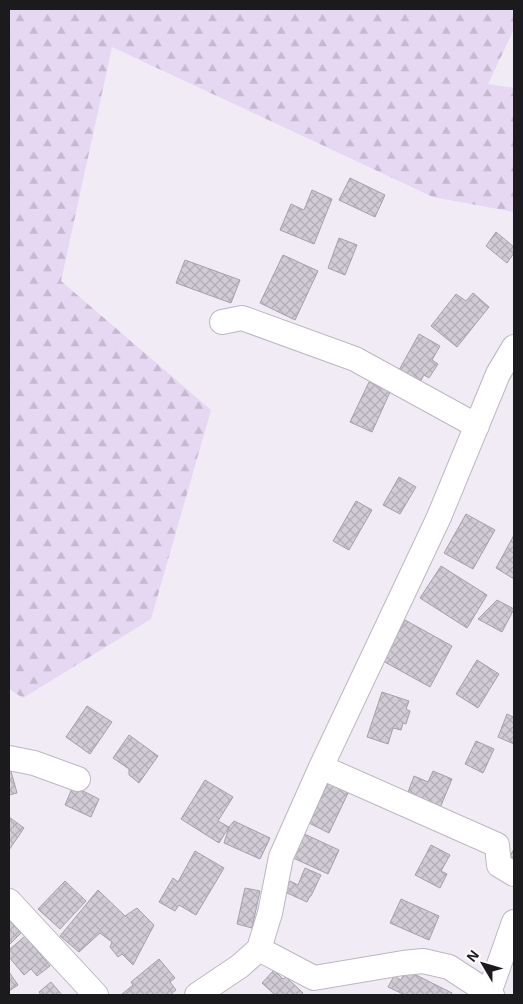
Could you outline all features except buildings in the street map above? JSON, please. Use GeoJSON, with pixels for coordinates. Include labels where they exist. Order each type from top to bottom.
{"type":"FeatureCollection","features":[{"type":"Feature","properties":{"kind":"street"},"geometry":{"type":"LineString","coordinates":[[222,322],[242,318],[355,359],[477,426]]}},
{"type":"Feature","properties":{"kind":"street"},"geometry":{"type":"LineString","coordinates":[[198,995],[240,966],[259,948],[270,913],[281,857],[321,767],[439,517],[498,374],[514,347]]}},
{"type":"Feature","properties":{"kind":"street"},"geometry":{"type":"LineString","coordinates":[[9,758],[34,763],[78,779]]}},
{"type":"Feature","properties":{"kind":"street"},"geometry":{"type":"LineString","coordinates":[[321,767],[497,844],[499,865],[514,874]]}},
{"type":"Feature","properties":{"kind":"street"},"geometry":{"type":"LineString","coordinates":[[9,901],[96,995]]}},
{"type":"Feature","properties":{"kind":"street"},"geometry":{"type":"LineString","coordinates":[[259,948],[314,978],[403,963],[423,962],[449,967],[490,994],[514,922]]}},
{"type":"Feature","properties":{"kind":"green space"},"geometry":{"type":"Polygon","coordinates":[[[9,9],[514,9],[514,29],[488,84],[514,88],[514,212],[433,197],[112,47],[61,281],[211,410],[151,619],[23,698],[9,689],[9,9]]]}}]}
